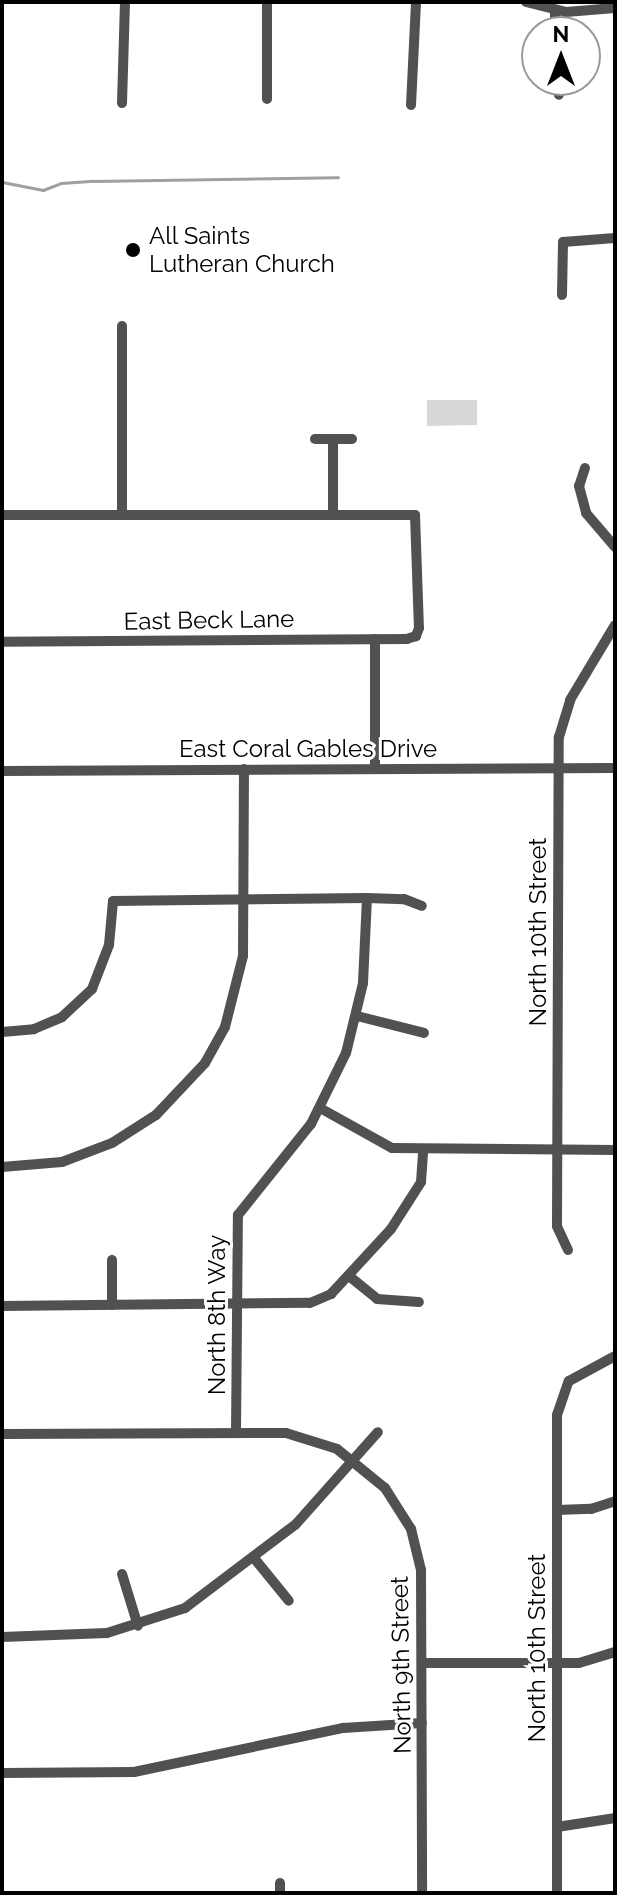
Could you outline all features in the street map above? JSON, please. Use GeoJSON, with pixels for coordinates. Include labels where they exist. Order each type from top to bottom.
{"type":"FeatureCollection","features":[{"type":"Feature","properties":{"kind":"street"},"geometry":{"type":"LineString","coordinates":[[122,103],[125,2]]}},
{"type":"Feature","properties":{"kind":"street"},"geometry":{"type":"LineString","coordinates":[[267,2],[267,99]]}},
{"type":"Feature","properties":{"kind":"street"},"geometry":{"type":"LineString","coordinates":[[411,105],[416,2]]}},
{"type":"Feature","properties":{"kind":"street"},"geometry":{"type":"LineString","coordinates":[[526,2],[555,11],[615,8]]}},
{"type":"Feature","properties":{"kind":"street"},"geometry":{"type":"LineString","coordinates":[[555,11],[555,16]]}},
{"type":"Feature","properties":{"kind":"street"},"geometry":{"type":"LineString","coordinates":[[562,295],[563,242],[615,238]]}},
{"type":"Feature","properties":{"kind":"street"},"geometry":{"type":"LineString","coordinates":[[122,326],[122,515]]}},
{"type":"Feature","properties":{"kind":"street"},"geometry":{"type":"LineString","coordinates":[[315,439],[352,439]]}},
{"type":"Feature","properties":{"kind":"street"},"geometry":{"type":"LineString","coordinates":[[2,515],[333,514],[333,439]]}},
{"type":"Feature","properties":{"kind":"street"},"geometry":{"type":"LineString","coordinates":[[585,468],[579,486],[586,513],[615,547]]}},
{"type":"Feature","properties":{"kind":"street","name":"East Beck Lane"},"geometry":{"type":"LineString","coordinates":[[2,642],[375,639],[416,636],[415,515],[333,514]]}},
{"type":"Feature","properties":{"kind":"street","name":"North 10th Street"},"geometry":{"type":"LineString","coordinates":[[568,1250],[557,1226],[559,769],[563,714],[615,625]]}},
{"type":"Feature","properties":{"kind":"street"},"geometry":{"type":"LineString","coordinates":[[375,639],[375,768]]}},
{"type":"Feature","properties":{"kind":"street","name":"East Coral Gables Drive"},"geometry":{"type":"LineString","coordinates":[[2,771],[615,768]]}},
{"type":"Feature","properties":{"kind":"street"},"geometry":{"type":"LineString","coordinates":[[2,1167],[62,1162],[102,1148],[156,1115],[191,1080],[225,1027],[237,994],[244,898],[244,769]]}},
{"type":"Feature","properties":{"kind":"street"},"geometry":{"type":"LineString","coordinates":[[2,1032],[34,1029],[62,1017],[92,989],[109,945],[113,901],[367,898],[404,899],[422,906]]}},
{"type":"Feature","properties":{"kind":"street","name":"North 8th Way"},"geometry":{"type":"LineString","coordinates":[[236,1433],[238,1215],[320,1108],[357,1016],[365,968],[367,898]]}},
{"type":"Feature","properties":{"kind":"street"},"geometry":{"type":"LineString","coordinates":[[357,1016],[424,1033]]}},
{"type":"Feature","properties":{"kind":"street"},"geometry":{"type":"LineString","coordinates":[[320,1108],[384,1145],[423,1150],[615,1150]]}},
{"type":"Feature","properties":{"kind":"street"},"geometry":{"type":"LineString","coordinates":[[2,1306],[310,1303],[349,1276],[417,1191],[423,1150]]}},
{"type":"Feature","properties":{"kind":"street"},"geometry":{"type":"LineString","coordinates":[[112,1260],[112,1305]]}},
{"type":"Feature","properties":{"kind":"street"},"geometry":{"type":"LineString","coordinates":[[349,1276],[377,1299],[419,1302]]}},
{"type":"Feature","properties":{"kind":"street","name":"North 10th Street"},"geometry":{"type":"LineString","coordinates":[[557,1893],[558,1404],[569,1381],[615,1356]]}},
{"type":"Feature","properties":{"kind":"street"},"geometry":{"type":"LineString","coordinates":[[2,1637],[88,1636],[138,1626],[185,1608],[296,1524],[378,1432]]}},
{"type":"Feature","properties":{"kind":"street","name":"North 9th Street"},"geometry":{"type":"LineString","coordinates":[[2,1434],[236,1433],[304,1437],[353,1459],[385,1488],[415,1542],[421,1570],[422,1893]]}},
{"type":"Feature","properties":{"kind":"street"},"geometry":{"type":"LineString","coordinates":[[557,1510],[591,1509],[615,1501]]}},
{"type":"Feature","properties":{"kind":"street"},"geometry":{"type":"LineString","coordinates":[[254,1558],[289,1601]]}},
{"type":"Feature","properties":{"kind":"street"},"geometry":{"type":"LineString","coordinates":[[122,1574],[138,1626]]}},
{"type":"Feature","properties":{"kind":"street"},"geometry":{"type":"LineString","coordinates":[[422,1663],[558,1663],[615,1652]]}},
{"type":"Feature","properties":{"kind":"street"},"geometry":{"type":"LineString","coordinates":[[2,1773],[134,1772],[343,1728],[422,1723]]}},
{"type":"Feature","properties":{"kind":"street"},"geometry":{"type":"LineString","coordinates":[[557,1827],[586,1827],[615,1818]]}},
{"type":"Feature","properties":{"kind":"shaded area"},"geometry":{"type":"Polygon","coordinates":[[[427,400],[477,400],[477,425],[427,426],[427,400]]]}},
{"type":"Feature","properties":{"kind":"waterway"},"geometry":{"type":"LineString","coordinates":[[2,182],[43,190],[61,183],[93,181],[338,177]]}},
{"type":"Feature","properties":{"kind":"place","name":"All Saints Lutheran Church"},"geometry":{"type":"Point","coordinates":[133,250]}}]}
